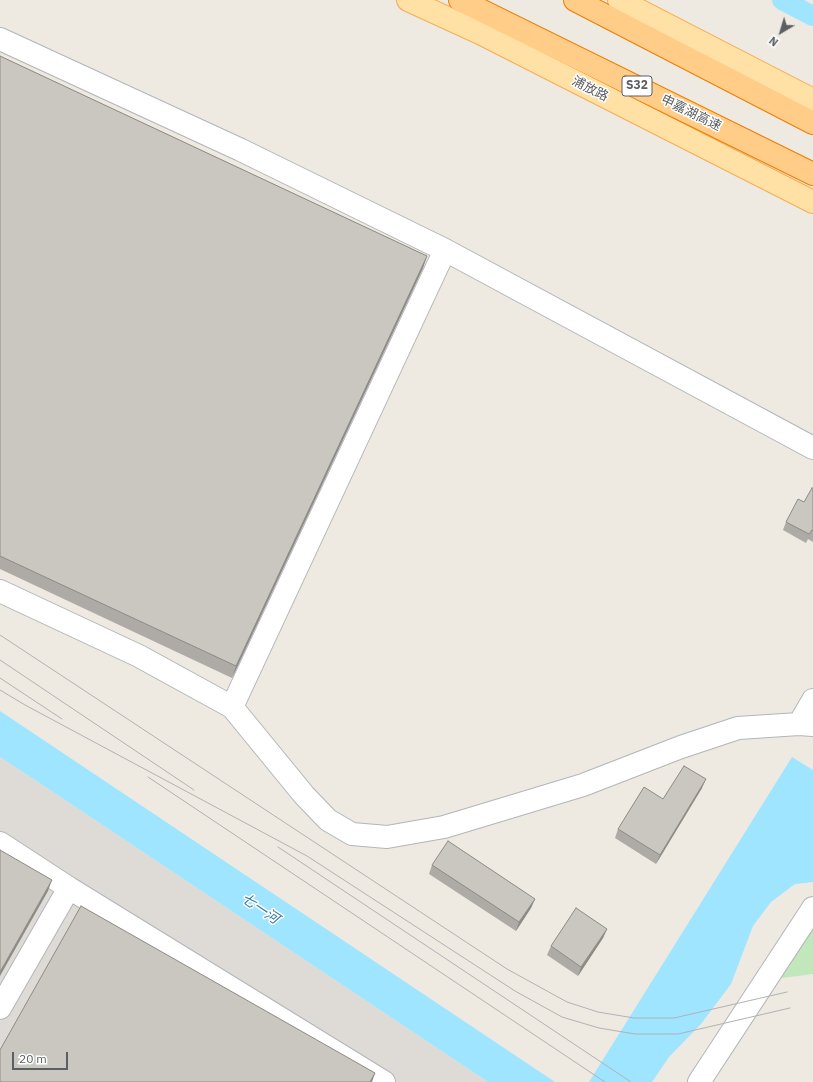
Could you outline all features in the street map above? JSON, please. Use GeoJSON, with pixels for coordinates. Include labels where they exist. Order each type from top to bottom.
{"type":"FeatureCollection","features":[{"type":"Feature","properties":{"kind":"highway","name":"申嘉湖高速"},"geometry":{"type":"LineString","coordinates":[[460,0],[813,174]]}},
{"type":"Feature","properties":{"kind":"highway"},"geometry":{"type":"LineString","coordinates":[[575,0],[813,123]]}},
{"type":"Feature","properties":{"kind":"main road","name":"浦放路"},"geometry":{"type":"LineString","coordinates":[[408,0],[480,34],[813,202]]}},
{"type":"Feature","properties":{"kind":"main road"},"geometry":{"type":"LineString","coordinates":[[619,0],[813,100]]}},
{"type":"Feature","properties":{"kind":"lane"},"geometry":{"type":"LineString","coordinates":[[0,39],[241,150],[445,250],[813,448]]}},
{"type":"Feature","properties":{"kind":"lane"},"geometry":{"type":"LineString","coordinates":[[232,707],[445,250]]}},
{"type":"Feature","properties":{"kind":"lane"},"geometry":{"type":"LineString","coordinates":[[0,591],[139,656],[232,707],[304,795],[328,820],[352,834],[388,837],[444,827],[583,785],[681,747],[738,728],[806,724],[813,700]]}},
{"type":"Feature","properties":{"kind":"lane"},"geometry":{"type":"LineString","coordinates":[[0,843],[69,888],[384,1082]]}},
{"type":"Feature","properties":{"kind":"lane"},"geometry":{"type":"LineString","coordinates":[[0,1008],[69,888]]}},
{"type":"Feature","properties":{"kind":"lane"},"geometry":{"type":"LineString","coordinates":[[699,1082],[813,908]]}},
{"type":"Feature","properties":{"kind":"shaded area"},"geometry":{"type":"Polygon","coordinates":[[[0,757],[41,784],[488,1082],[0,1082],[0,757]]]}},
{"type":"Feature","properties":{"kind":"green space"},"geometry":{"type":"Polygon","coordinates":[[[813,917],[813,974],[774,979],[813,917]]]}},
{"type":"Feature","properties":{"kind":"water","name":"七一河"},"geometry":{"type":"Polygon","coordinates":[[[0,711],[555,1082],[488,1082],[0,757],[0,711]]]}},
{"type":"Feature","properties":{"kind":"water"},"geometry":{"type":"Polygon","coordinates":[[[792,757],[813,770],[813,882],[795,884],[771,902],[753,926],[731,984],[701,1024],[669,1057],[652,1082],[589,1082],[792,757]]]}},
{"type":"Feature","properties":{"kind":"building"},"geometry":{"type":"Polygon","coordinates":[[[0,56],[427,256],[236,666],[0,556],[0,56]]]}},
{"type":"Feature","properties":{"kind":"building"},"geometry":{"type":"Polygon","coordinates":[[[812,488],[813,531],[812,530],[809,534],[786,522],[798,499],[804,502],[812,488]]]}},
{"type":"Feature","properties":{"kind":"building"},"geometry":{"type":"Polygon","coordinates":[[[684,766],[706,779],[660,855],[618,829],[644,787],[663,799],[684,766]]]}},
{"type":"Feature","properties":{"kind":"building"},"geometry":{"type":"Polygon","coordinates":[[[448,841],[535,899],[519,922],[432,865],[448,841]]]}},
{"type":"Feature","properties":{"kind":"building"},"geometry":{"type":"Polygon","coordinates":[[[0,850],[52,880],[0,972],[0,850]]]}},
{"type":"Feature","properties":{"kind":"building"},"geometry":{"type":"Polygon","coordinates":[[[81,906],[375,1073],[370,1082],[0,1082],[0,1050],[81,906]]]}},
{"type":"Feature","properties":{"kind":"building"},"geometry":{"type":"Polygon","coordinates":[[[576,908],[607,929],[581,967],[551,946],[576,908]]]}},
{"type":"Feature","properties":{"kind":"waterway"},"geometry":{"type":"LineString","coordinates":[[782,0],[813,16]]}},
{"type":"Feature","properties":{"kind":"tram line"},"geometry":{"type":"LineString","coordinates":[[0,635],[507,969],[567,1002],[598,1012],[634,1018],[674,1018],[787,992]]}},
{"type":"Feature","properties":{"kind":"tram line"},"geometry":{"type":"LineString","coordinates":[[0,660],[194,790]]}},
{"type":"Feature","properties":{"kind":"tram line"},"geometry":{"type":"LineString","coordinates":[[0,678],[62,719]]}},
{"type":"Feature","properties":{"kind":"tram line"},"geometry":{"type":"LineString","coordinates":[[0,690],[25,705],[307,856],[515,991],[562,1017],[599,1028],[635,1034],[678,1034],[790,1008]]}},
{"type":"Feature","properties":{"kind":"tram line"},"geometry":{"type":"LineString","coordinates":[[148,777],[605,1082]]}},
{"type":"Feature","properties":{"kind":"tram line"},"geometry":{"type":"LineString","coordinates":[[278,847],[631,1082]]}}]}
